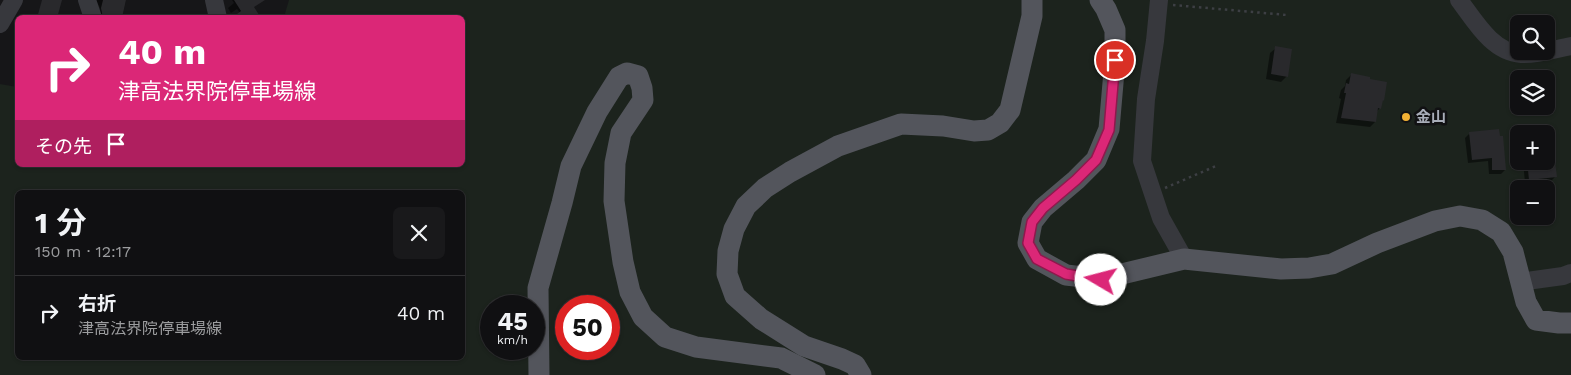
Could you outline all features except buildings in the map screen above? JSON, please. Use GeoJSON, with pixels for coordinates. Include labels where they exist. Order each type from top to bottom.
{"type":"FeatureCollection","features":[{"type":"Feature","properties":{"kind":"main road"},"geometry":{"type":"LineString","coordinates":[[861,375],[855,366],[842,359],[804,346],[761,319],[735,296],[727,274],[728,251],[734,229],[746,206],[765,188],[838,146],[901,124],[943,126],[974,132],[988,130],[1000,122],[1010,110],[1032,16],[1032,0]]}},
{"type":"Feature","properties":{"kind":"main road"},"geometry":{"type":"LineString","coordinates":[[1100,0],[1115,30],[1115,60],[1109,130],[1096,160],[1043,208],[1032,222],[1028,243],[1037,259],[1066,274],[1101,280],[1184,259],[1281,268],[1309,268],[1332,264],[1377,243],[1428,224],[1460,216],[1482,220],[1501,232],[1513,252],[1526,302],[1536,320],[1571,323]]}},
{"type":"Feature","properties":{"kind":"main road"},"geometry":{"type":"LineString","coordinates":[[539,375],[538,288],[571,166],[597,112],[618,77],[627,73],[638,76],[643,100],[621,133],[615,163],[614,201],[623,262],[630,292],[643,317],[666,337],[696,347],[781,358],[815,375]]}},
{"type":"Feature","properties":{"kind":"street"},"geometry":{"type":"LineString","coordinates":[[0,24],[14,0]]}},
{"type":"Feature","properties":{"kind":"street"},"geometry":{"type":"LineString","coordinates":[[87,0],[92,15]]}},
{"type":"Feature","properties":{"kind":"street"},"geometry":{"type":"LineString","coordinates":[[214,0],[217,15]]}},
{"type":"Feature","properties":{"kind":"street"},"geometry":{"type":"LineString","coordinates":[[1459,0],[1487,38],[1504,48],[1520,54],[1535,54],[1571,46]]}},
{"type":"Feature","properties":{"kind":"street"},"geometry":{"type":"LineString","coordinates":[[1159,2],[1146,100],[1142,161],[1161,218],[1184,259]]}},
{"type":"Feature","properties":{"kind":"street"},"geometry":{"type":"LineString","coordinates":[[1520,282],[1563,276],[1571,273]]}},
{"type":"Feature","properties":{"kind":"path"},"geometry":{"type":"LineString","coordinates":[[1159,2],[1287,15]]}},
{"type":"Feature","properties":{"kind":"path"},"geometry":{"type":"LineString","coordinates":[[1152,193],[1216,166]]}},
{"type":"Feature","properties":{"kind":"shaded area"},"geometry":{"type":"Polygon","coordinates":[[[289,0],[1571,0],[1571,375],[0,375],[0,84],[15,87],[15,167],[465,167],[465,15],[285,15],[289,0]]]}},
{"type":"Feature","properties":{"kind":"place","name":"金山"},"geometry":{"type":"Point","coordinates":[1406,117]}},
{"type":"Feature","properties":{"kind":"route"},"geometry":{"type":"LineString","coordinates":[[1101,280],[1066,274],[1037,259],[1028,243],[1032,222],[1043,208],[1096,160],[1109,130],[1115,60]]}}]}
